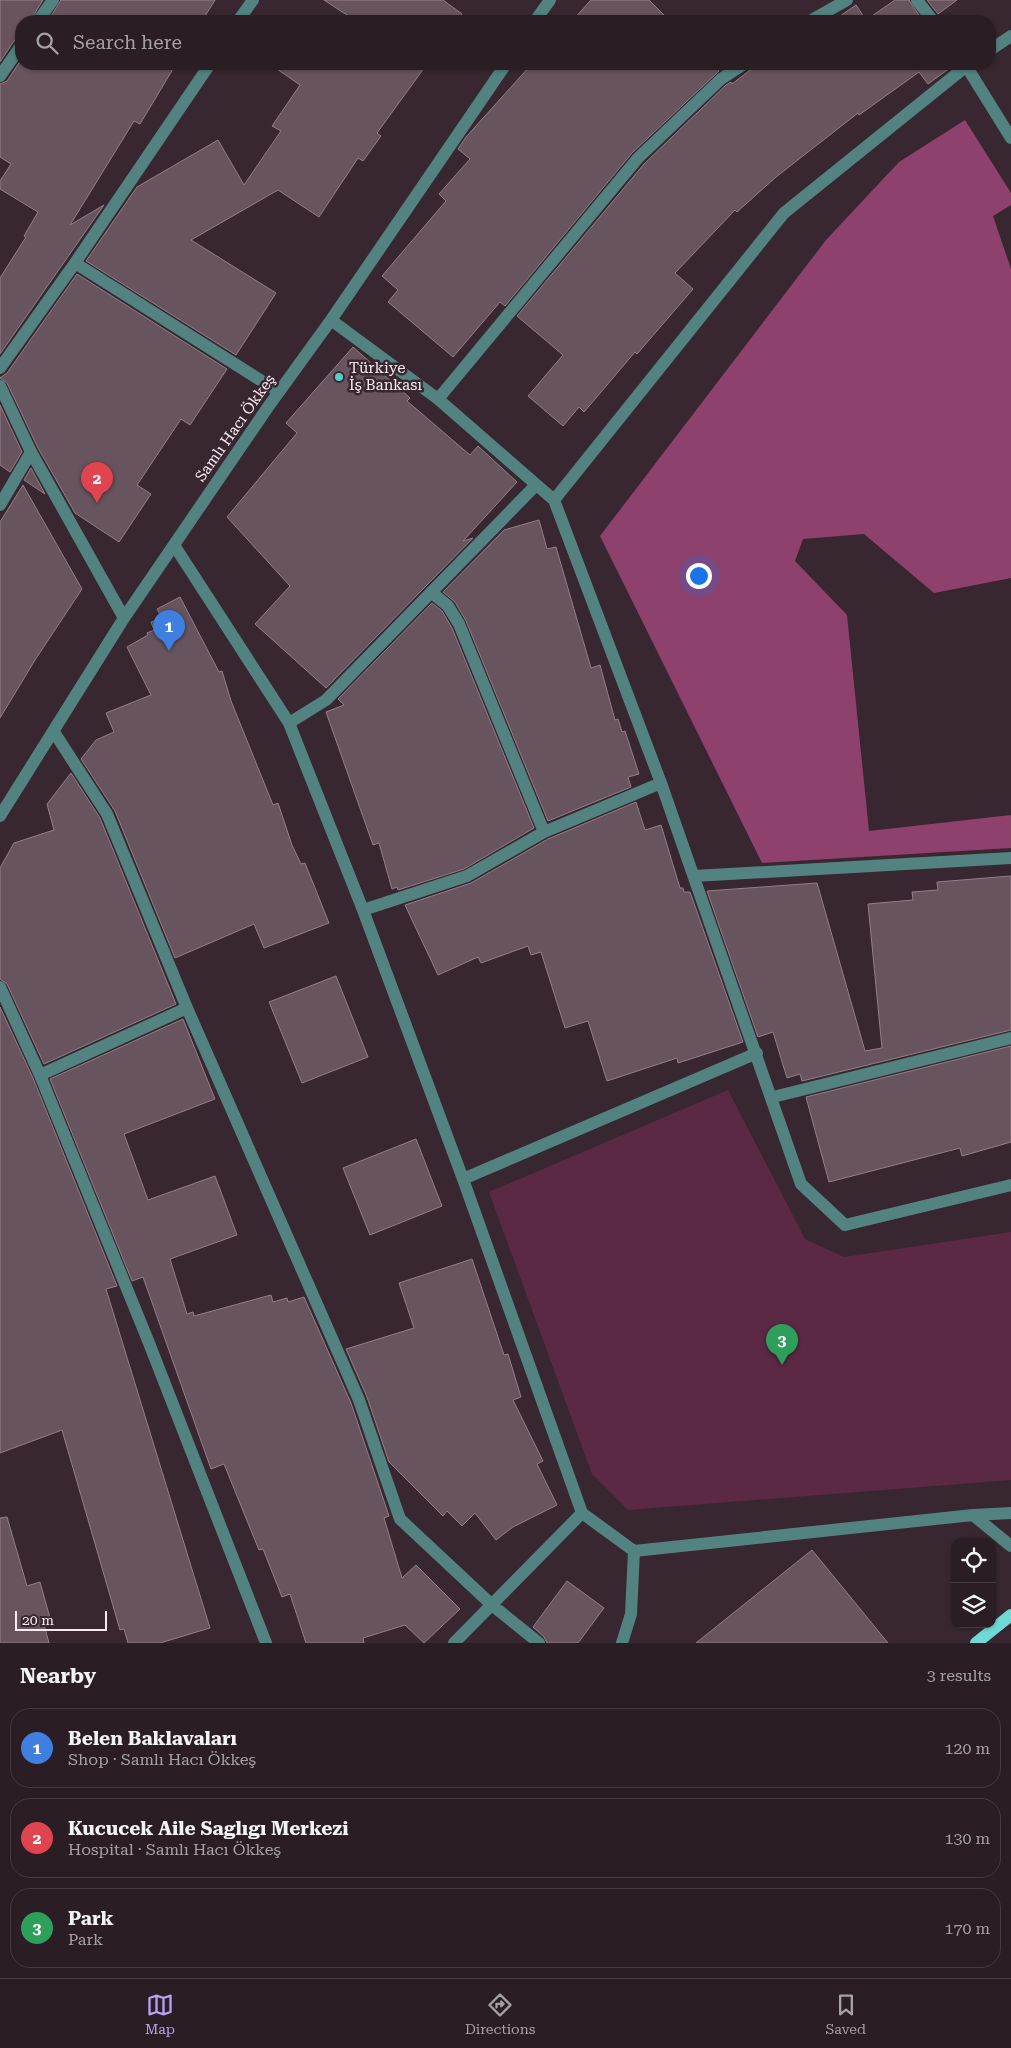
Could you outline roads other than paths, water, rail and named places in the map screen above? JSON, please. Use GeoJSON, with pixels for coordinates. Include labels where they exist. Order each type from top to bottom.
{"type":"FeatureCollection","features":[{"type":"Feature","properties":{"kind":"main road"},"geometry":{"type":"LineString","coordinates":[[976,1643],[1011,1615]]}},
{"type":"Feature","properties":{"kind":"street"},"geometry":{"type":"LineString","coordinates":[[42,15],[53,0]]}},
{"type":"Feature","properties":{"kind":"street"},"geometry":{"type":"LineString","coordinates":[[242,15],[253,0]]}},
{"type":"Feature","properties":{"kind":"street"},"geometry":{"type":"LineString","coordinates":[[821,15],[847,0]]}},
{"type":"Feature","properties":{"kind":"street"},"geometry":{"type":"LineString","coordinates":[[917,0],[928,15]]}},
{"type":"Feature","properties":{"kind":"street"},"geometry":{"type":"LineString","coordinates":[[539,15],[547,1]]}},
{"type":"Feature","properties":{"kind":"street"},"geometry":{"type":"LineString","coordinates":[[996,46],[1011,36]]}},
{"type":"Feature","properties":{"kind":"street"},"geometry":{"type":"LineString","coordinates":[[0,76],[15,55]]}},
{"type":"Feature","properties":{"kind":"street"},"geometry":{"type":"LineString","coordinates":[[0,368],[75,263],[206,70]]}},
{"type":"Feature","properties":{"kind":"street","name":"Samlı Hacı Ökkeş"},"geometry":{"type":"LineString","coordinates":[[0,816],[124,618],[502,70]]}},
{"type":"Feature","properties":{"kind":"street"},"geometry":{"type":"LineString","coordinates":[[438,399],[638,158],[721,79],[735,70]]}},
{"type":"Feature","properties":{"kind":"street"},"geometry":{"type":"LineString","coordinates":[[554,500],[784,214],[959,70]]}},
{"type":"Feature","properties":{"kind":"street"},"geometry":{"type":"LineString","coordinates":[[970,70],[1011,138]]}},
{"type":"Feature","properties":{"kind":"street"},"geometry":{"type":"LineString","coordinates":[[75,263],[279,392]]}},
{"type":"Feature","properties":{"kind":"street"},"geometry":{"type":"LineString","coordinates":[[331,320],[438,399],[554,500],[661,783],[758,1053],[802,1184],[845,1225],[1011,1185]]}},
{"type":"Feature","properties":{"kind":"street"},"geometry":{"type":"LineString","coordinates":[[0,386],[31,452],[124,618]]}},
{"type":"Feature","properties":{"kind":"street"},"geometry":{"type":"LineString","coordinates":[[0,504],[31,452]]}},
{"type":"Feature","properties":{"kind":"street"},"geometry":{"type":"LineString","coordinates":[[289,723],[326,700],[536,485]]}},
{"type":"Feature","properties":{"kind":"street"},"geometry":{"type":"LineString","coordinates":[[174,545],[289,723],[363,910],[463,1179],[582,1514],[634,1551],[972,1515],[1011,1513]]}},
{"type":"Feature","properties":{"kind":"street"},"geometry":{"type":"LineString","coordinates":[[431,592],[448,606],[458,624],[544,832]]}},
{"type":"Feature","properties":{"kind":"street"},"geometry":{"type":"LineString","coordinates":[[54,732],[107,814],[187,1008],[359,1400],[400,1519],[492,1605],[539,1643]]}},
{"type":"Feature","properties":{"kind":"street"},"geometry":{"type":"LineString","coordinates":[[363,910],[467,876],[544,832],[661,783]]}},
{"type":"Feature","properties":{"kind":"street"},"geometry":{"type":"LineString","coordinates":[[694,876],[1011,858]]}},
{"type":"Feature","properties":{"kind":"street"},"geometry":{"type":"LineString","coordinates":[[0,987],[40,1075],[149,1343],[266,1643]]}},
{"type":"Feature","properties":{"kind":"street"},"geometry":{"type":"LineString","coordinates":[[40,1075],[187,1008]]}},
{"type":"Feature","properties":{"kind":"street"},"geometry":{"type":"LineString","coordinates":[[773,1097],[1011,1038]]}},
{"type":"Feature","properties":{"kind":"street"},"geometry":{"type":"LineString","coordinates":[[463,1179],[758,1053]]}},
{"type":"Feature","properties":{"kind":"street"},"geometry":{"type":"LineString","coordinates":[[454,1643],[582,1514]]}},
{"type":"Feature","properties":{"kind":"street"},"geometry":{"type":"LineString","coordinates":[[972,1515],[1011,1546]]}},
{"type":"Feature","properties":{"kind":"street"},"geometry":{"type":"LineString","coordinates":[[622,1643],[631,1614],[634,1551]]}},
{"type":"Feature","properties":{"kind":"place","name":"Türkiye İş Bankası"},"geometry":{"type":"Point","coordinates":[339,377]}},
{"type":"Feature","properties":{"kind":"place","name":"Kucucek Aile Saglıgı Merkezi"},"geometry":{"type":"Point","coordinates":[97,503]}},
{"type":"Feature","properties":{"kind":"place","name":"Belen Baklavaları"},"geometry":{"type":"Point","coordinates":[169,651]}},
{"type":"Feature","properties":{"kind":"place","name":"Park"},"geometry":{"type":"Point","coordinates":[782,1365]}}]}
